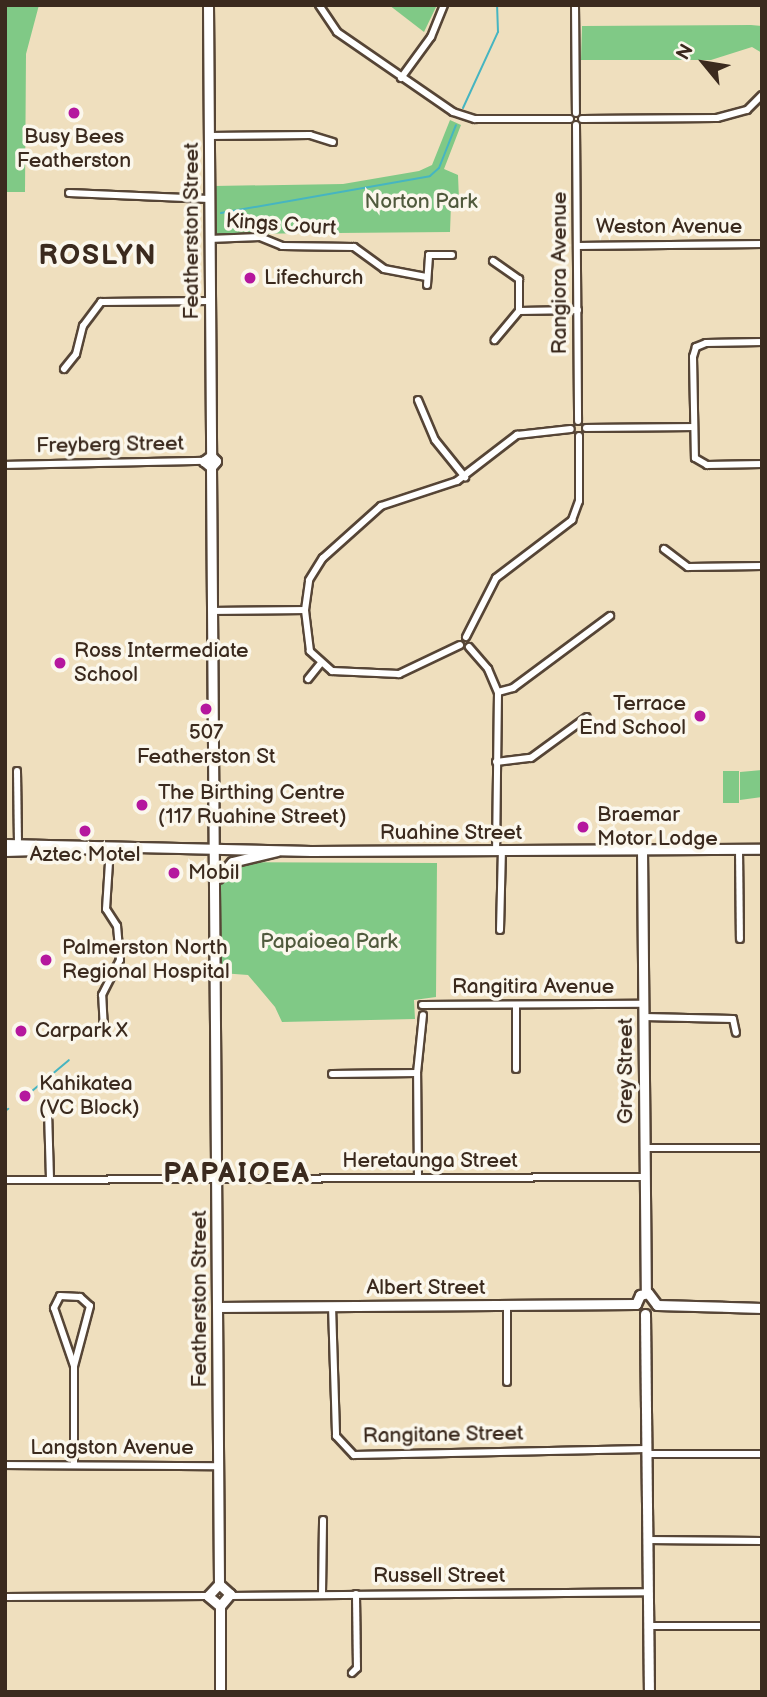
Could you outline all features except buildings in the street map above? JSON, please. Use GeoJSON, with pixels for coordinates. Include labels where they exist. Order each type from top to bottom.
{"type":"FeatureCollection","features":[{"type":"Feature","properties":{"kind":"main road","name":"Featherston Street"},"geometry":{"type":"LineString","coordinates":[[208,5],[209,461],[216,883],[219,1584]]}},
{"type":"Feature","properties":{"kind":"main road","name":"Ruahine Street"},"geometry":{"type":"LineString","coordinates":[[5,844],[279,850],[762,849]]}},
{"type":"Feature","properties":{"kind":"main road","name":"Ruahine Street"},"geometry":{"type":"LineString","coordinates":[[5,851],[98,847]]}},
{"type":"Feature","properties":{"kind":"main road","name":"Grey Street"},"geometry":{"type":"LineString","coordinates":[[642,849],[646,1293]]}},
{"type":"Feature","properties":{"kind":"main road"},"geometry":{"type":"LineString","coordinates":[[216,883],[232,862],[263,858],[279,850]]}},
{"type":"Feature","properties":{"kind":"main road"},"geometry":{"type":"LineString","coordinates":[[649,1692],[645,1314],[636,1304],[646,1293],[656,1298],[657,1305]]}},
{"type":"Feature","properties":{"kind":"main road","name":"Albert Street"},"geometry":{"type":"LineString","coordinates":[[217,1307],[636,1304]]}},
{"type":"Feature","properties":{"kind":"main road"},"geometry":{"type":"LineString","coordinates":[[645,1314],[657,1305],[762,1308]]}},
{"type":"Feature","properties":{"kind":"main road"},"geometry":{"type":"LineString","coordinates":[[220,1606],[208,1596],[219,1584],[230,1595],[220,1606],[220,1692]]}},
{"type":"Feature","properties":{"kind":"street"},"geometry":{"type":"LineString","coordinates":[[319,5],[337,32],[444,108],[467,117],[570,119],[576,125],[582,119],[718,118],[735,115],[762,96]]}},
{"type":"Feature","properties":{"kind":"street"},"geometry":{"type":"LineString","coordinates":[[401,78],[431,37],[444,5]]}},
{"type":"Feature","properties":{"kind":"street"},"geometry":{"type":"LineString","coordinates":[[575,5],[576,113],[582,119]]}},
{"type":"Feature","properties":{"kind":"street"},"geometry":{"type":"LineString","coordinates":[[755,103],[761,110]]}},
{"type":"Feature","properties":{"kind":"street"},"geometry":{"type":"LineString","coordinates":[[570,119],[576,113]]}},
{"type":"Feature","properties":{"kind":"street","name":"Rangiora Avenue"},"geometry":{"type":"LineString","coordinates":[[576,125],[578,421]]}},
{"type":"Feature","properties":{"kind":"street"},"geometry":{"type":"LineString","coordinates":[[209,136],[310,135],[332,142]]}},
{"type":"Feature","properties":{"kind":"street"},"geometry":{"type":"LineString","coordinates":[[69,193],[209,199]]}},
{"type":"Feature","properties":{"kind":"street","name":"Kings Court"},"geometry":{"type":"LineString","coordinates":[[209,239],[260,237],[282,246],[354,247],[384,270],[426,281],[429,255],[452,255]]}},
{"type":"Feature","properties":{"kind":"street","name":"Weston Avenue"},"geometry":{"type":"LineString","coordinates":[[577,246],[762,244]]}},
{"type":"Feature","properties":{"kind":"street"},"geometry":{"type":"LineString","coordinates":[[493,261],[519,279],[519,311],[495,340]]}},
{"type":"Feature","properties":{"kind":"street"},"geometry":{"type":"LineString","coordinates":[[64,369],[76,354],[83,326],[101,302],[210,301]]}},
{"type":"Feature","properties":{"kind":"street"},"geometry":{"type":"LineString","coordinates":[[519,311],[578,310]]}},
{"type":"Feature","properties":{"kind":"street"},"geometry":{"type":"LineString","coordinates":[[762,342],[706,343],[696,347],[694,427],[698,461],[762,464]]}},
{"type":"Feature","properties":{"kind":"street"},"geometry":{"type":"LineString","coordinates":[[418,400],[435,440],[465,477]]}},
{"type":"Feature","properties":{"kind":"street"},"geometry":{"type":"LineString","coordinates":[[586,428],[579,436],[579,501],[572,520],[496,578],[460,645],[399,674],[347,675],[321,663],[310,651],[305,610],[309,580],[323,558],[373,512],[465,477],[517,435],[571,429],[578,421],[586,428],[694,427]]}},
{"type":"Feature","properties":{"kind":"street"},"geometry":{"type":"LineString","coordinates":[[571,429],[579,436]]}},
{"type":"Feature","properties":{"kind":"street","name":"Freyberg Street"},"geometry":{"type":"LineString","coordinates":[[5,465],[209,461]]}},
{"type":"Feature","properties":{"kind":"street","name":"Freyberg Street"},"geometry":{"type":"LineString","coordinates":[[5,472],[16,465]]}},
{"type":"Feature","properties":{"kind":"street"},"geometry":{"type":"LineString","coordinates":[[664,549],[688,567],[762,566]]}},
{"type":"Feature","properties":{"kind":"street"},"geometry":{"type":"LineString","coordinates":[[212,611],[305,610]]}},
{"type":"Feature","properties":{"kind":"street"},"geometry":{"type":"LineString","coordinates":[[498,692],[513,688],[610,616]]}},
{"type":"Feature","properties":{"kind":"street"},"geometry":{"type":"LineString","coordinates":[[466,637],[469,647],[488,669],[498,692],[496,762],[500,930]]}},
{"type":"Feature","properties":{"kind":"street"},"geometry":{"type":"LineString","coordinates":[[460,645],[469,647]]}},
{"type":"Feature","properties":{"kind":"street"},"geometry":{"type":"LineString","coordinates":[[308,679],[321,663]]}},
{"type":"Feature","properties":{"kind":"street"},"geometry":{"type":"LineString","coordinates":[[496,762],[531,758],[587,716]]}},
{"type":"Feature","properties":{"kind":"street"},"geometry":{"type":"LineString","coordinates":[[17,771],[18,844]]}},
{"type":"Feature","properties":{"kind":"street"},"geometry":{"type":"LineString","coordinates":[[94,1031],[104,1030],[103,995],[120,960],[117,926],[106,909],[110,847]]}},
{"type":"Feature","properties":{"kind":"street"},"geometry":{"type":"LineString","coordinates":[[739,849],[740,939]]}},
{"type":"Feature","properties":{"kind":"street","name":"Rangitira Avenue"},"geometry":{"type":"LineString","coordinates":[[422,1006],[644,1004]]}},
{"type":"Feature","properties":{"kind":"street"},"geometry":{"type":"LineString","coordinates":[[516,1005],[516,1069]]}},
{"type":"Feature","properties":{"kind":"street"},"geometry":{"type":"LineString","coordinates":[[418,1178],[417,1073],[423,1015]]}},
{"type":"Feature","properties":{"kind":"street"},"geometry":{"type":"LineString","coordinates":[[644,1017],[733,1019],[736,1033]]}},
{"type":"Feature","properties":{"kind":"street"},"geometry":{"type":"LineString","coordinates":[[332,1074],[417,1073]]}},
{"type":"Feature","properties":{"kind":"street"},"geometry":{"type":"LineString","coordinates":[[48,1111],[50,1180]]}},
{"type":"Feature","properties":{"kind":"street"},"geometry":{"type":"LineString","coordinates":[[644,1148],[762,1148]]}},
{"type":"Feature","properties":{"kind":"street","name":"Heretaunga Street"},"geometry":{"type":"LineString","coordinates":[[5,1180],[645,1177]]}},
{"type":"Feature","properties":{"kind":"street"},"geometry":{"type":"LineString","coordinates":[[74,1366],[54,1308],[60,1296],[80,1297],[90,1306],[74,1366],[74,1465]]}},
{"type":"Feature","properties":{"kind":"street","name":"Rangitane Street"},"geometry":{"type":"LineString","coordinates":[[332,1306],[336,1436],[354,1455],[646,1452],[762,1454]]}},
{"type":"Feature","properties":{"kind":"street"},"geometry":{"type":"LineString","coordinates":[[507,1306],[507,1382]]}},
{"type":"Feature","properties":{"kind":"street","name":"Langston Avenue"},"geometry":{"type":"LineString","coordinates":[[5,1465],[218,1466]]}},
{"type":"Feature","properties":{"kind":"street"},"geometry":{"type":"LineString","coordinates":[[322,1594],[323,1520]]}},
{"type":"Feature","properties":{"kind":"street"},"geometry":{"type":"LineString","coordinates":[[647,1540],[762,1541]]}},
{"type":"Feature","properties":{"kind":"street","name":"Russell Street"},"geometry":{"type":"LineString","coordinates":[[230,1595],[648,1592]]}},
{"type":"Feature","properties":{"kind":"street"},"geometry":{"type":"LineString","coordinates":[[352,1673],[357,1668],[356,1594]]}},
{"type":"Feature","properties":{"kind":"street"},"geometry":{"type":"LineString","coordinates":[[5,1597],[208,1596]]}},
{"type":"Feature","properties":{"kind":"street"},"geometry":{"type":"LineString","coordinates":[[648,1626],[762,1626]]}},
{"type":"Feature","properties":{"kind":"green space"},"geometry":{"type":"Polygon","coordinates":[[[5,5],[39,5],[26,54],[25,192],[5,192],[5,5]]]}},
{"type":"Feature","properties":{"kind":"green space"},"geometry":{"type":"Polygon","coordinates":[[[389,5],[437,5],[424,32],[389,5]]]}},
{"type":"Feature","properties":{"kind":"green space"},"geometry":{"type":"Polygon","coordinates":[[[582,26],[762,26],[762,53],[752,47],[711,60],[581,60],[582,26]]]}},
{"type":"Feature","properties":{"kind":"green space","name":"Norton Park"},"geometry":{"type":"Polygon","coordinates":[[[450,120],[461,125],[444,169],[458,175],[459,200],[451,204],[450,232],[214,234],[214,186],[343,184],[419,171],[432,165],[450,120]]]}},
{"type":"Feature","properties":{"kind":"green space"},"geometry":{"type":"Polygon","coordinates":[[[762,770],[762,797],[740,800],[740,772],[762,770]]]}},
{"type":"Feature","properties":{"kind":"green space"},"geometry":{"type":"Polygon","coordinates":[[[723,771],[739,771],[739,803],[723,803],[723,771]]]}},
{"type":"Feature","properties":{"kind":"green space","name":"Papaioea Park"},"geometry":{"type":"Polygon","coordinates":[[[220,862],[437,863],[436,997],[414,1000],[415,1019],[282,1022],[275,1007],[248,975],[221,973],[220,862]]]}},
{"type":"Feature","properties":{"kind":"waterway"},"geometry":{"type":"LineString","coordinates":[[463,108],[498,32],[497,5]]}},
{"type":"Feature","properties":{"kind":"waterway"},"geometry":{"type":"LineString","coordinates":[[221,213],[430,176],[439,168],[456,125]]}},
{"type":"Feature","properties":{"kind":"waterway"},"geometry":{"type":"LineString","coordinates":[[32,1091],[69,1060]]}},
{"type":"Feature","properties":{"kind":"place","name":"Busy Bees Featherston"},"geometry":{"type":"Point","coordinates":[74,113]}},
{"type":"Feature","properties":{"kind":"place","name":"Lifechurch"},"geometry":{"type":"Point","coordinates":[250,278]}},
{"type":"Feature","properties":{"kind":"place","name":"Ross Intermediate School"},"geometry":{"type":"Point","coordinates":[60,663]}},
{"type":"Feature","properties":{"kind":"place","name":"507 Featherston St"},"geometry":{"type":"Point","coordinates":[206,709]}},
{"type":"Feature","properties":{"kind":"place","name":"Terrace End School"},"geometry":{"type":"Point","coordinates":[700,716]}},
{"type":"Feature","properties":{"kind":"place","name":"The Birthing Centre (117 Ruahine Street)"},"geometry":{"type":"Point","coordinates":[142,805]}},
{"type":"Feature","properties":{"kind":"place","name":"Braemar Motor Lodge"},"geometry":{"type":"Point","coordinates":[583,827]}},
{"type":"Feature","properties":{"kind":"place","name":"Aztec Motel"},"geometry":{"type":"Point","coordinates":[85,831]}},
{"type":"Feature","properties":{"kind":"place","name":"Mobil"},"geometry":{"type":"Point","coordinates":[174,873]}},
{"type":"Feature","properties":{"kind":"place","name":"Palmerston North Regional Hospital"},"geometry":{"type":"Point","coordinates":[46,960]}},
{"type":"Feature","properties":{"kind":"place","name":"Carpark X"},"geometry":{"type":"Point","coordinates":[21,1031]}},
{"type":"Feature","properties":{"kind":"place","name":"Kahikatea (VC Block)"},"geometry":{"type":"Point","coordinates":[25,1096]}},
{"type":"Feature","properties":{"kind":"district","name":"ROSLYN"},"geometry":{"type":"Point","coordinates":[98,256]}},
{"type":"Feature","properties":{"kind":"district","name":"PAPAIOEA"},"geometry":{"type":"Point","coordinates":[237,1174]}}]}
